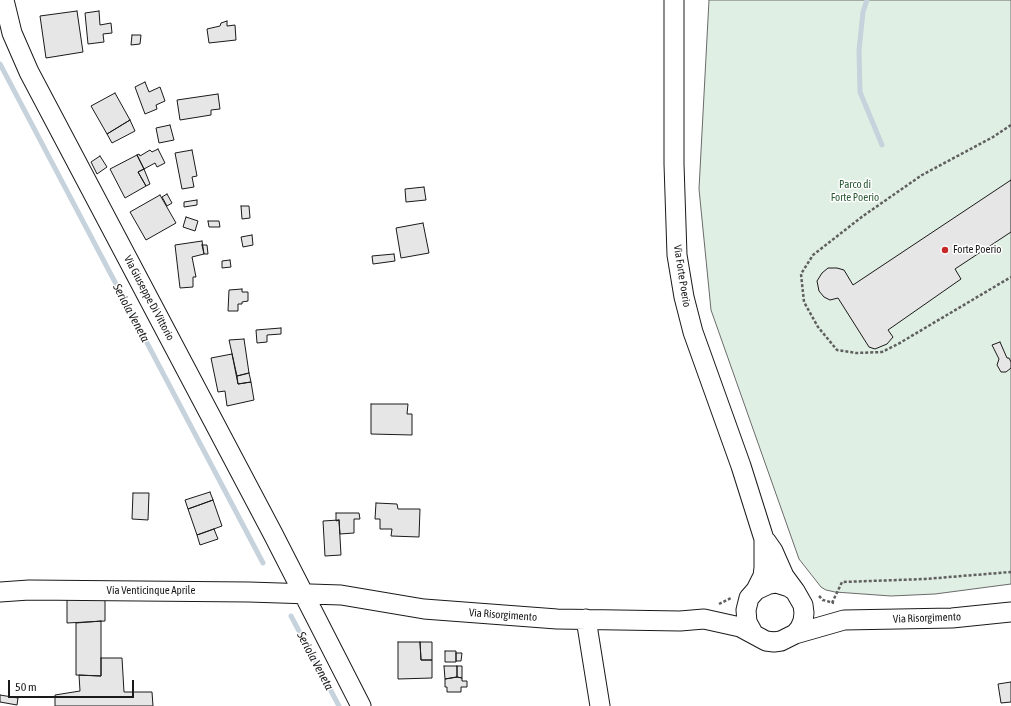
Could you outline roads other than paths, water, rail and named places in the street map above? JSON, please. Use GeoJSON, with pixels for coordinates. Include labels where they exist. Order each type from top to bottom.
{"type":"FeatureCollection","features":[{"type":"Feature","properties":{"kind":"street","name":"Via Giuseppe Di Vittorio"},"geometry":{"type":"LineString","coordinates":[[4,0],[12,33],[29,72],[273,534],[361,706]]}},
{"type":"Feature","properties":{"kind":"street","name":"Via Forte Poerio"},"geometry":{"type":"LineString","coordinates":[[674,0],[674,164],[677,255],[683,290],[693,332],[741,466],[764,539]]}},
{"type":"Feature","properties":{"kind":"street","name":"Via Risorgimento"},"geometry":{"type":"LineString","coordinates":[[764,539],[772,551],[784,576],[803,594],[805,603],[818,611],[952,618],[1011,612]]}},
{"type":"Feature","properties":{"kind":"street"},"geometry":{"type":"LineString","coordinates":[[753,633],[747,622],[747,604],[760,583],[764,568],[764,539]]}},
{"type":"Feature","properties":{"kind":"street","name":"Via Risorgimento"},"geometry":{"type":"LineString","coordinates":[[303,594],[341,595],[424,609],[557,619],[680,621],[704,619],[731,610],[752,594],[769,584],[783,584],[803,594]]}},
{"type":"Feature","properties":{"kind":"street","name":"Via Venticinque Aprile"},"geometry":{"type":"LineString","coordinates":[[0,592],[29,590],[303,594]]}},
{"type":"Feature","properties":{"kind":"street","name":"Via Risorgimento"},"geometry":{"type":"LineString","coordinates":[[795,634],[801,625],[804,613],[803,594]]}},
{"type":"Feature","properties":{"kind":"street","name":"Via Risorgimento"},"geometry":{"type":"LineString","coordinates":[[704,619],[740,627],[766,641],[781,642],[841,612]]}},
{"type":"Feature","properties":{"kind":"street"},"geometry":{"type":"LineString","coordinates":[[586,619],[600,706]]}},
{"type":"Feature","properties":{"kind":"waterway"},"geometry":{"type":"LineString","coordinates":[[867,0],[863,12],[859,50],[860,92],[882,145]]}},
{"type":"Feature","properties":{"kind":"waterway","name":"Seriola Veneta"},"geometry":{"type":"LineString","coordinates":[[0,64],[263,563]]}},
{"type":"Feature","properties":{"kind":"waterway","name":"Seriola Veneta"},"geometry":{"type":"LineString","coordinates":[[291,616],[339,706]]}},
{"type":"Feature","properties":{"kind":"place","name":"Forte Poerio"},"geometry":{"type":"Point","coordinates":[945,250]}},
{"type":"Feature","properties":{"kind":"park label","name":"Parco di Forte Poerio"},"geometry":{"type":"Point","coordinates":[855,191]}}]}
